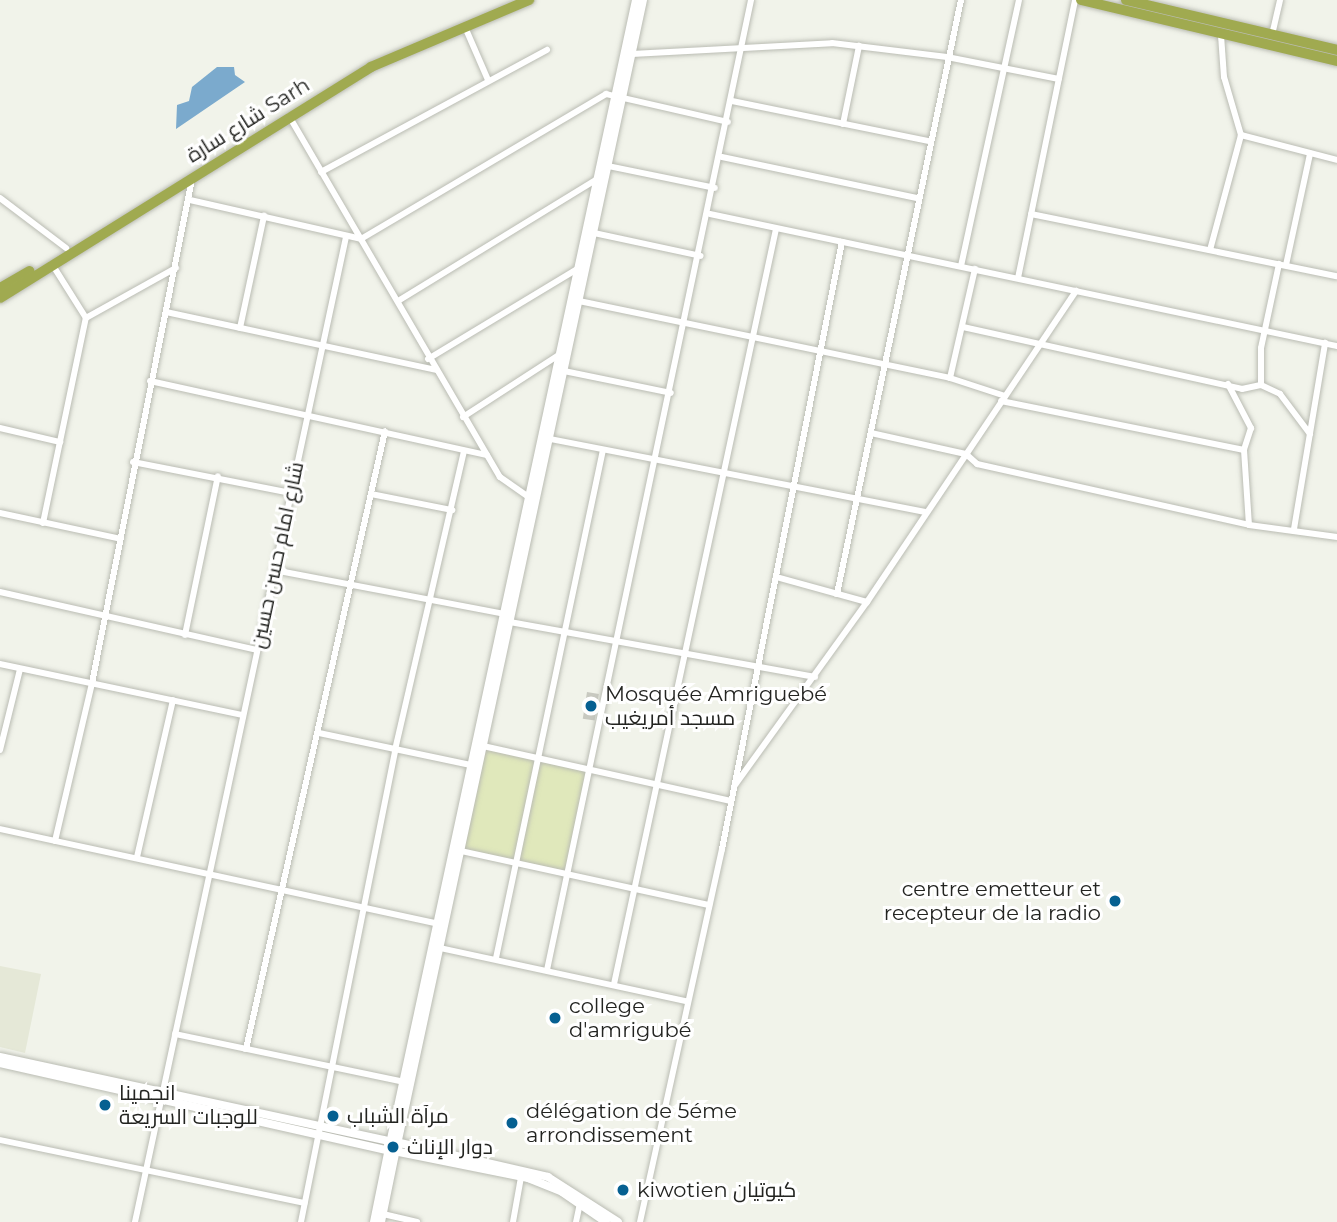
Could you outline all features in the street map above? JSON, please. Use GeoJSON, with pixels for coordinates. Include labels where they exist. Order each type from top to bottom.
{"type":"FeatureCollection","features":[{"type":"Feature","properties":{"kind":"highway","name":"شارع سارة Sarh"},"geometry":{"type":"LineString","coordinates":[[0,288],[370,61],[517,0]]}},
{"type":"Feature","properties":{"kind":"highway","name":"شارع سارة Sarh"},"geometry":{"type":"LineString","coordinates":[[0,298],[371,67],[464,25],[529,0]]}},
{"type":"Feature","properties":{"kind":"highway"},"geometry":{"type":"LineString","coordinates":[[1081,0],[1337,61]]}},
{"type":"Feature","properties":{"kind":"highway"},"geometry":{"type":"LineString","coordinates":[[1126,0],[1148,3],[1337,50]]}},
{"type":"Feature","properties":{"kind":"street"},"geometry":{"type":"LineString","coordinates":[[374,1222],[440,947],[471,765],[504,614],[550,439],[608,166],[636,0]]}},
{"type":"Feature","properties":{"kind":"street"},"geometry":{"type":"LineString","coordinates":[[417,1222],[382,1218],[404,1082],[461,852],[510,622],[559,355],[643,0]]}},
{"type":"Feature","properties":{"kind":"street"},"geometry":{"type":"LineString","coordinates":[[547,970],[722,158],[751,0]]}},
{"type":"Feature","properties":{"kind":"street"},"geometry":{"type":"LineString","coordinates":[[837,594],[917,198],[961,0]]}},
{"type":"Feature","properties":{"kind":"street"},"geometry":{"type":"LineString","coordinates":[[961,266],[1019,0]]}},
{"type":"Feature","properties":{"kind":"street"},"geometry":{"type":"LineString","coordinates":[[1017,278],[1075,0]]}},
{"type":"Feature","properties":{"kind":"street"},"geometry":{"type":"LineString","coordinates":[[1272,35],[1280,0]]}},
{"type":"Feature","properties":{"kind":"street"},"geometry":{"type":"LineString","coordinates":[[464,25],[488,80]]}},
{"type":"Feature","properties":{"kind":"street"},"geometry":{"type":"LineString","coordinates":[[1210,250],[1241,135],[1224,77],[1221,35]]}},
{"type":"Feature","properties":{"kind":"street"},"geometry":{"type":"LineString","coordinates":[[632,54],[744,44],[859,46],[947,57],[1059,79]]}},
{"type":"Feature","properties":{"kind":"street"},"geometry":{"type":"LineString","coordinates":[[843,124],[859,46]]}},
{"type":"Feature","properties":{"kind":"street"},"geometry":{"type":"LineString","coordinates":[[321,172],[547,50]]}},
{"type":"Feature","properties":{"kind":"street"},"geometry":{"type":"LineString","coordinates":[[190,200],[361,239],[601,95],[619,95],[728,122]]}},
{"type":"Feature","properties":{"kind":"street"},"geometry":{"type":"LineString","coordinates":[[732,101],[929,141]]}},
{"type":"Feature","properties":{"kind":"street"},"geometry":{"type":"LineString","coordinates":[[289,116],[398,300],[428,359],[487,455],[511,489],[533,499]]}},
{"type":"Feature","properties":{"kind":"street"},"geometry":{"type":"LineString","coordinates":[[1241,135],[1337,160]]}},
{"type":"Feature","properties":{"kind":"street"},"geometry":{"type":"LineString","coordinates":[[1261,385],[1265,330],[1310,154]]}},
{"type":"Feature","properties":{"kind":"street"},"geometry":{"type":"LineString","coordinates":[[722,158],[917,198]]}},
{"type":"Feature","properties":{"kind":"street"},"geometry":{"type":"LineString","coordinates":[[608,166],[715,188]]}},
{"type":"Feature","properties":{"kind":"street"},"geometry":{"type":"LineString","coordinates":[[55,841],[92,684],[117,538],[176,268],[192,177]]}},
{"type":"Feature","properties":{"kind":"street"},"geometry":{"type":"LineString","coordinates":[[398,300],[599,178]]}},
{"type":"Feature","properties":{"kind":"street"},"geometry":{"type":"LineString","coordinates":[[0,198],[66,248]]}},
{"type":"Feature","properties":{"kind":"street"},"geometry":{"type":"LineString","coordinates":[[710,214],[1337,345]]}},
{"type":"Feature","properties":{"kind":"street"},"geometry":{"type":"LineString","coordinates":[[1031,214],[1337,276]]}},
{"type":"Feature","properties":{"kind":"street"},"geometry":{"type":"LineString","coordinates":[[240,328],[264,216]]}},
{"type":"Feature","properties":{"kind":"street"},"geometry":{"type":"LineString","coordinates":[[614,984],[776,229]]}},
{"type":"Feature","properties":{"kind":"street"},"geometry":{"type":"LineString","coordinates":[[594,233],[701,256]]}},
{"type":"Feature","properties":{"kind":"street","name":"شارع امام حسن حسين"},"geometry":{"type":"LineString","coordinates":[[135,1222],[207,873],[346,237]]}},
{"type":"Feature","properties":{"kind":"street"},"geometry":{"type":"LineString","coordinates":[[640,1222],[735,785],[754,667],[776,577],[842,242]]}},
{"type":"Feature","properties":{"kind":"street"},"geometry":{"type":"LineString","coordinates":[[43,523],[86,318],[52,264]]}},
{"type":"Feature","properties":{"kind":"street"},"geometry":{"type":"LineString","coordinates":[[86,318],[176,268]]}},
{"type":"Feature","properties":{"kind":"street"},"geometry":{"type":"LineString","coordinates":[[428,359],[579,268]]}},
{"type":"Feature","properties":{"kind":"street"},"geometry":{"type":"LineString","coordinates":[[950,378],[975,269]]}},
{"type":"Feature","properties":{"kind":"street"},"geometry":{"type":"LineString","coordinates":[[735,785],[867,602],[1076,291]]}},
{"type":"Feature","properties":{"kind":"street"},"geometry":{"type":"LineString","coordinates":[[579,301],[950,378],[1003,399],[1244,450]]}},
{"type":"Feature","properties":{"kind":"street"},"geometry":{"type":"LineString","coordinates":[[166,312],[436,370]]}},
{"type":"Feature","properties":{"kind":"street"},"geometry":{"type":"LineString","coordinates":[[963,327],[1242,389],[1261,385],[1280,394],[1310,434]]}},
{"type":"Feature","properties":{"kind":"street"},"geometry":{"type":"LineString","coordinates":[[1294,529],[1325,343]]}},
{"type":"Feature","properties":{"kind":"street"},"geometry":{"type":"LineString","coordinates":[[463,417],[559,355]]}},
{"type":"Feature","properties":{"kind":"street"},"geometry":{"type":"LineString","coordinates":[[564,371],[671,393]]}},
{"type":"Feature","properties":{"kind":"street"},"geometry":{"type":"LineString","coordinates":[[150,382],[487,455]]}},
{"type":"Feature","properties":{"kind":"street"},"geometry":{"type":"LineString","coordinates":[[1228,384],[1251,428],[1244,450],[1249,525]]}},
{"type":"Feature","properties":{"kind":"street"},"geometry":{"type":"LineString","coordinates":[[0,428],[60,442]]}},
{"type":"Feature","properties":{"kind":"street"},"geometry":{"type":"LineString","coordinates":[[246,1049],[385,431]]}},
{"type":"Feature","properties":{"kind":"street"},"geometry":{"type":"LineString","coordinates":[[871,433],[966,454],[977,464],[1249,525],[1294,529],[1337,537]]}},
{"type":"Feature","properties":{"kind":"street"},"geometry":{"type":"LineString","coordinates":[[550,439],[856,501],[925,512]]}},
{"type":"Feature","properties":{"kind":"street"},"geometry":{"type":"LineString","coordinates":[[496,958],[603,450]]}},
{"type":"Feature","properties":{"kind":"street"},"geometry":{"type":"LineString","coordinates":[[301,1222],[329,1067],[395,750],[433,601],[464,451]]}},
{"type":"Feature","properties":{"kind":"street"},"geometry":{"type":"LineString","coordinates":[[133,463],[218,476],[291,493]]}},
{"type":"Feature","properties":{"kind":"street"},"geometry":{"type":"LineString","coordinates":[[185,635],[218,476]]}},
{"type":"Feature","properties":{"kind":"street"},"geometry":{"type":"LineString","coordinates":[[371,494],[452,510]]}},
{"type":"Feature","properties":{"kind":"street"},"geometry":{"type":"LineString","coordinates":[[0,513],[117,538]]}},
{"type":"Feature","properties":{"kind":"street"},"geometry":{"type":"LineString","coordinates":[[274,570],[504,614]]}},
{"type":"Feature","properties":{"kind":"street"},"geometry":{"type":"LineString","coordinates":[[776,577],[867,602]]}},
{"type":"Feature","properties":{"kind":"street"},"geometry":{"type":"LineString","coordinates":[[0,592],[257,650]]}},
{"type":"Feature","properties":{"kind":"street"},"geometry":{"type":"LineString","coordinates":[[510,622],[815,677]]}},
{"type":"Feature","properties":{"kind":"street"},"geometry":{"type":"LineString","coordinates":[[0,664],[242,715]]}},
{"type":"Feature","properties":{"kind":"street"},"geometry":{"type":"LineString","coordinates":[[0,750],[20,668]]}},
{"type":"Feature","properties":{"kind":"street"},"geometry":{"type":"LineString","coordinates":[[137,857],[173,700]]}},
{"type":"Feature","properties":{"kind":"street"},"geometry":{"type":"LineString","coordinates":[[319,733],[471,765]]}},
{"type":"Feature","properties":{"kind":"street"},"geometry":{"type":"LineString","coordinates":[[483,746],[731,802]]}},
{"type":"Feature","properties":{"kind":"street"},"geometry":{"type":"LineString","coordinates":[[0,829],[442,925]]}},
{"type":"Feature","properties":{"kind":"street"},"geometry":{"type":"LineString","coordinates":[[461,852],[709,905]]}},
{"type":"Feature","properties":{"kind":"street"},"geometry":{"type":"LineString","coordinates":[[440,947],[686,1001]]}},
{"type":"Feature","properties":{"kind":"street"},"geometry":{"type":"LineString","coordinates":[[175,1034],[404,1082]]}},
{"type":"Feature","properties":{"kind":"street"},"geometry":{"type":"LineString","coordinates":[[0,1057],[521,1177],[580,1203],[606,1222]]}},
{"type":"Feature","properties":{"kind":"street"},"geometry":{"type":"LineString","coordinates":[[0,1063],[161,1095]]}},
{"type":"Feature","properties":{"kind":"street"},"geometry":{"type":"LineString","coordinates":[[0,1140],[305,1203]]}},
{"type":"Feature","properties":{"kind":"street"},"geometry":{"type":"LineString","coordinates":[[393,1147],[548,1177],[618,1222]]}},
{"type":"Feature","properties":{"kind":"street"},"geometry":{"type":"LineString","coordinates":[[513,1222],[521,1177]]}},
{"type":"Feature","properties":{"kind":"street"},"geometry":{"type":"LineString","coordinates":[[576,1222],[580,1203]]}},
{"type":"Feature","properties":{"kind":"shaded area"},"geometry":{"type":"Polygon","coordinates":[[[0,966],[41,974],[25,1053],[0,1047],[0,966]]]}},
{"type":"Feature","properties":{"kind":"green space"},"geometry":{"type":"Polygon","coordinates":[[[483,746],[590,769],[567,873],[461,851],[483,746]]]}},
{"type":"Feature","properties":{"kind":"water"},"geometry":{"type":"Polygon","coordinates":[[[217,67],[234,67],[235,75],[245,82],[176,129],[177,105],[189,101],[192,87],[217,67]]]}},
{"type":"Feature","properties":{"kind":"building","name":"Mosquée Amriguebé مسجد أمريغيب"},"geometry":{"type":"Polygon","coordinates":[[[587,692],[599,694],[595,721],[583,719],[587,692]]]}},
{"type":"Feature","properties":{"kind":"place","name":"Mosquée Amriguebé مسجد أمريغيب"},"geometry":{"type":"Point","coordinates":[591,706]}},
{"type":"Feature","properties":{"kind":"place","name":"centre emetteur et recepteur de la radio"},"geometry":{"type":"Point","coordinates":[1115,901]}},
{"type":"Feature","properties":{"kind":"place","name":"college d'amrigubé"},"geometry":{"type":"Point","coordinates":[555,1018]}},
{"type":"Feature","properties":{"kind":"place","name":"انجمينا للوجبات السريعة"},"geometry":{"type":"Point","coordinates":[105,1105]}},
{"type":"Feature","properties":{"kind":"place","name":"مرآة الشباب"},"geometry":{"type":"Point","coordinates":[333,1116]}},
{"type":"Feature","properties":{"kind":"place","name":"délégation de 5éme arrondissement"},"geometry":{"type":"Point","coordinates":[512,1123]}},
{"type":"Feature","properties":{"kind":"place","name":"دوار الإناث"},"geometry":{"type":"Point","coordinates":[393,1147]}},
{"type":"Feature","properties":{"kind":"place","name":"kiwotien كيوتيان"},"geometry":{"type":"Point","coordinates":[623,1190]}}]}
